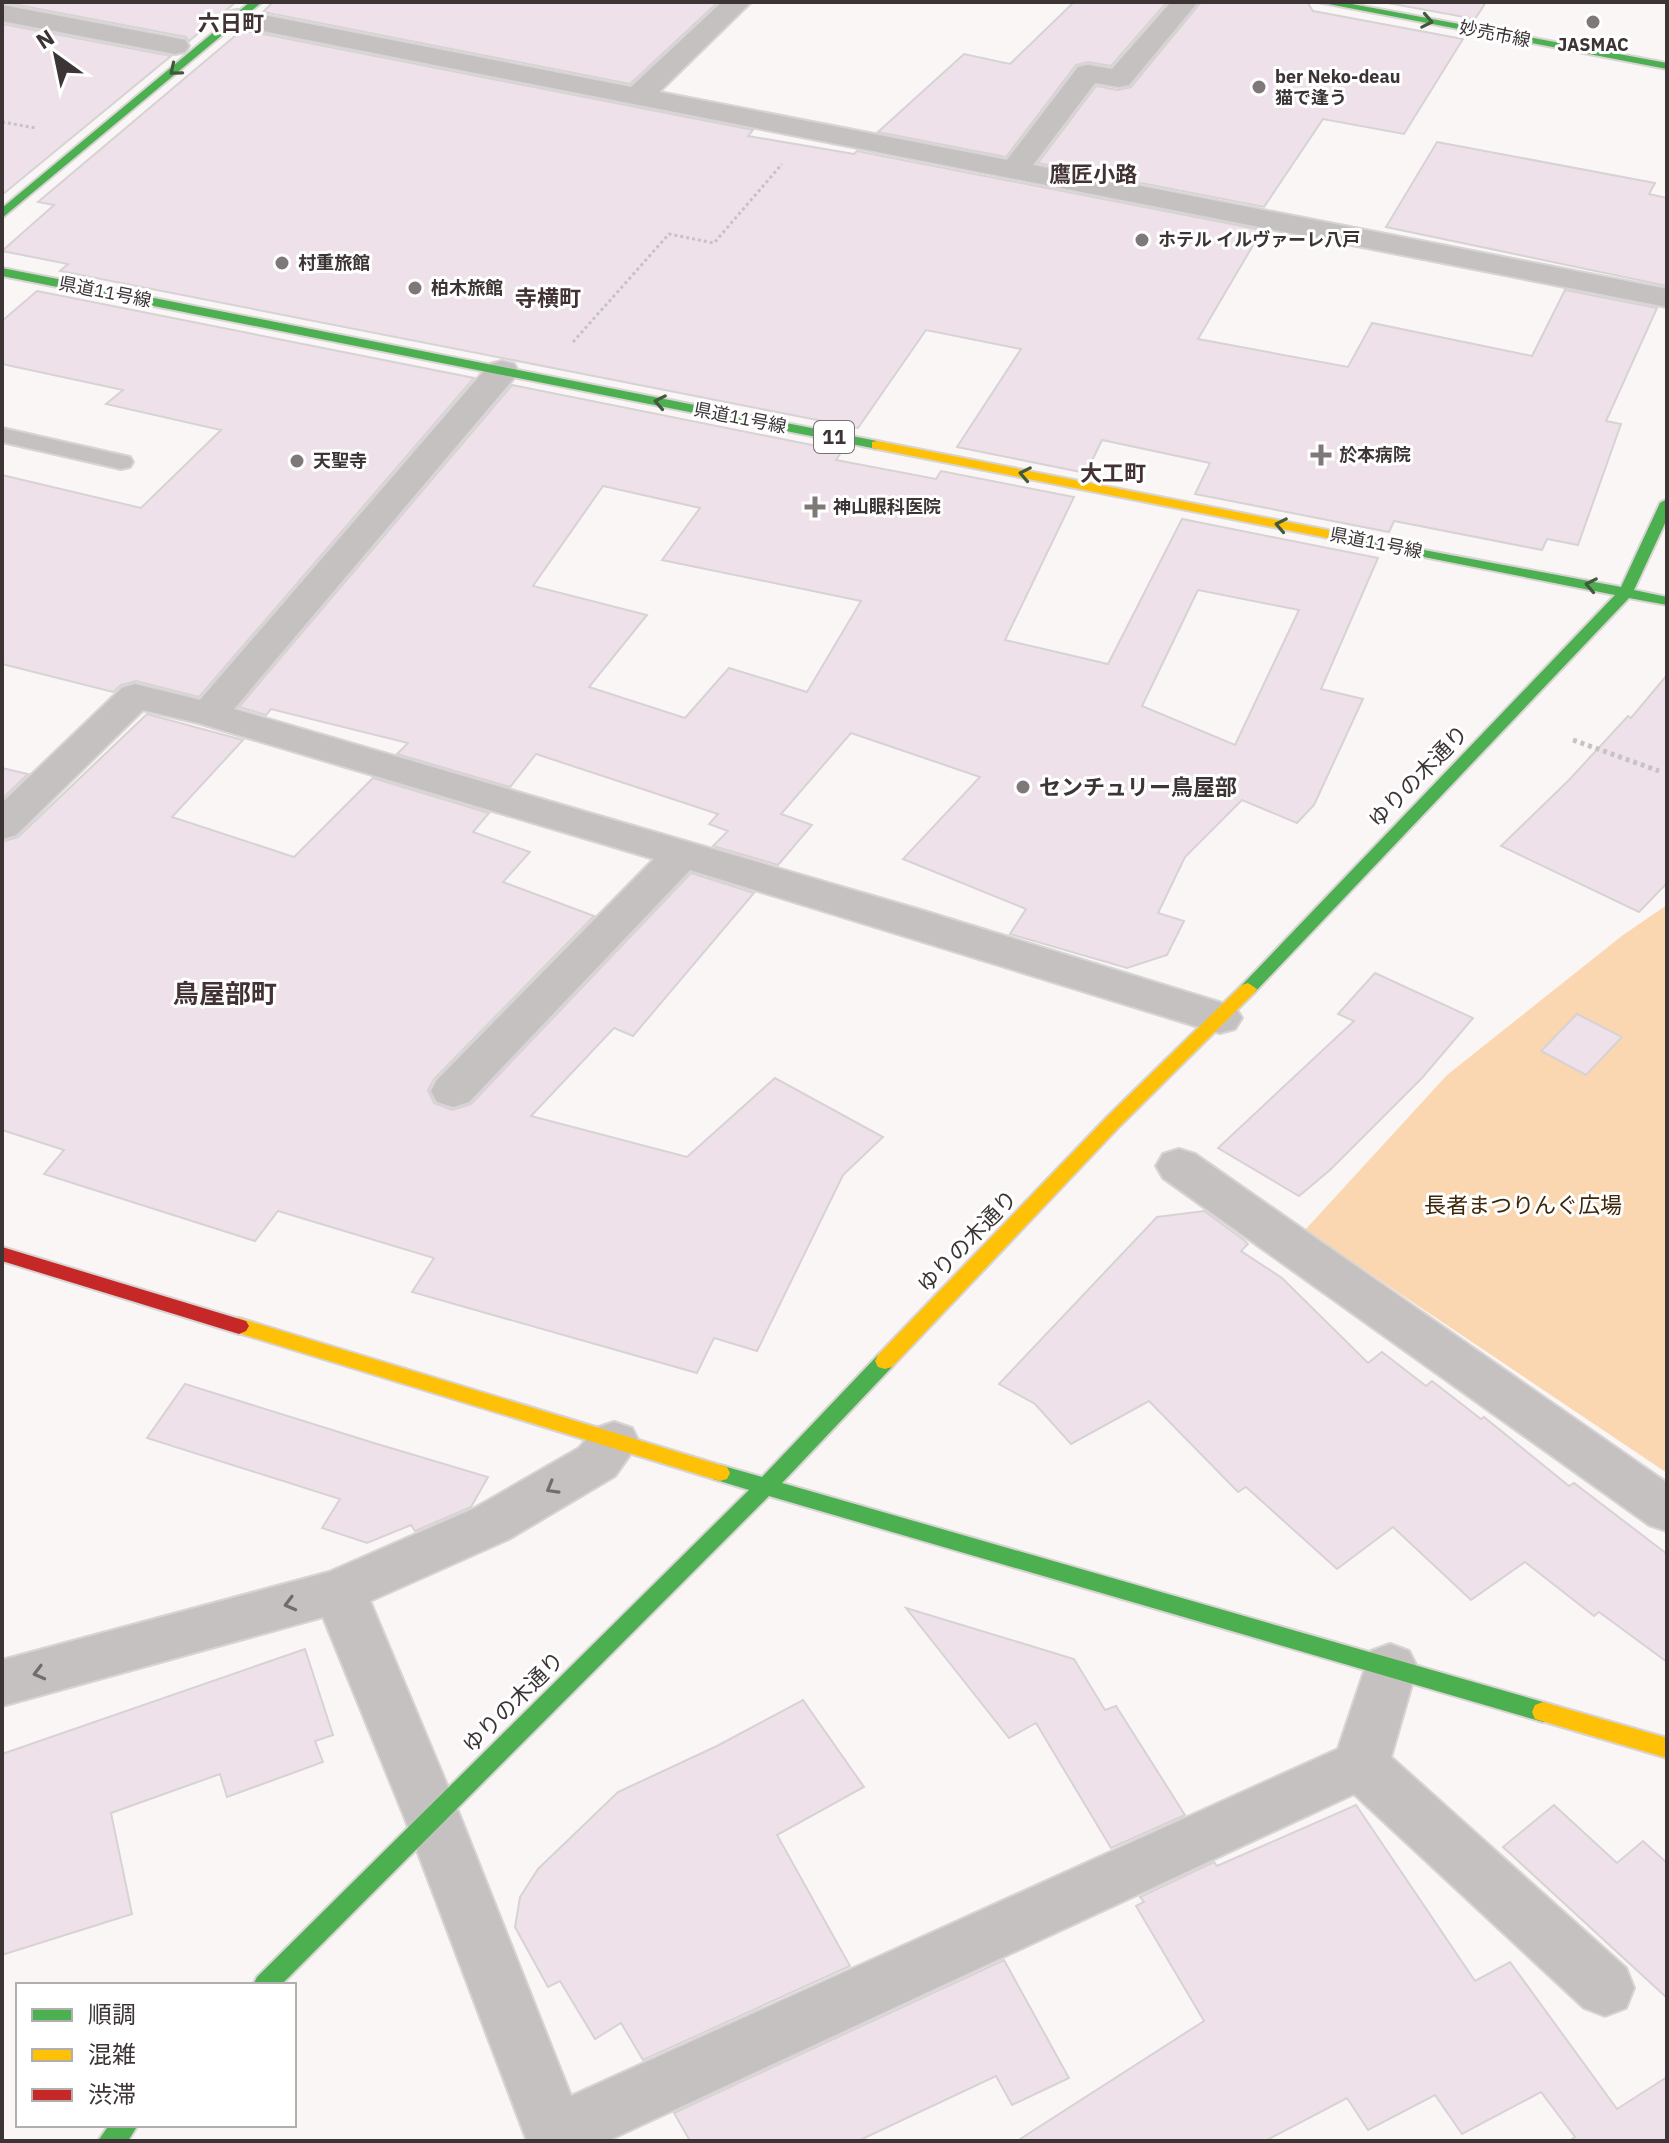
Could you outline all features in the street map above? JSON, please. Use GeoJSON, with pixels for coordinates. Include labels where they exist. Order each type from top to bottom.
{"type":"FeatureCollection","features":[{"type":"Feature","properties":{"kind":"street"},"geometry":{"type":"LineString","coordinates":[[638,96],[738,2]]}},
{"type":"Feature","properties":{"kind":"street"},"geometry":{"type":"LineString","coordinates":[[1015,169],[1088,73],[1119,79],[1185,2]]}},
{"type":"Feature","properties":{"kind":"street","name":"妙売市線"},"geometry":{"type":"LineString","coordinates":[[1323,2],[1667,66]]}},
{"type":"Feature","properties":{"kind":"street"},"geometry":{"type":"LineString","coordinates":[[2,214],[247,10],[638,96],[1667,298]]}},
{"type":"Feature","properties":{"kind":"street"},"geometry":{"type":"LineString","coordinates":[[2,13],[175,46]]}},
{"type":"Feature","properties":{"kind":"street","name":"県道11号線"},"geometry":{"type":"LineString","coordinates":[[2,272],[1667,601]]}},
{"type":"Feature","properties":{"kind":"street"},"geometry":{"type":"LineString","coordinates":[[209,714],[502,371]]}},
{"type":"Feature","properties":{"kind":"street","name":"ゆりの木通り"},"geometry":{"type":"LineString","coordinates":[[267,1983],[765,1487],[1114,1121],[1220,1018],[1626,592],[1667,503]]}},
{"type":"Feature","properties":{"kind":"street"},"geometry":{"type":"LineString","coordinates":[[2,826],[135,696],[209,714],[682,854],[1220,1018]]}},
{"type":"Feature","properties":{"kind":"street"},"geometry":{"type":"LineString","coordinates":[[453,1091],[682,854]]}},
{"type":"Feature","properties":{"kind":"street"},"geometry":{"type":"LineString","coordinates":[[1179,1166],[1667,1510]]}},
{"type":"Feature","properties":{"kind":"street"},"geometry":{"type":"LineString","coordinates":[[2,1254],[765,1487],[1667,1748]]}},
{"type":"Feature","properties":{"kind":"street"},"geometry":{"type":"LineString","coordinates":[[2,1683],[339,1591],[491,1524],[597,1462],[614,1442]]}},
{"type":"Feature","properties":{"kind":"street"},"geometry":{"type":"LineString","coordinates":[[339,1591],[432,1816],[557,2138],[1361,1765],[1390,1667]]}},
{"type":"Feature","properties":{"kind":"street"},"geometry":{"type":"LineString","coordinates":[[1361,1765],[1605,1988]]}},
{"type":"Feature","properties":{"kind":"lane"},"geometry":{"type":"LineString","coordinates":[[2,435],[121,462]]}},
{"type":"Feature","properties":{"kind":"path"},"geometry":{"type":"LineString","coordinates":[[564,352],[669,234],[714,243],[812,130]]}},
{"type":"Feature","properties":{"kind":"path"},"geometry":{"type":"LineString","coordinates":[[1573,740],[1659,771]]}},
{"type":"Feature","properties":{"kind":"green space","name":"長者まつりんぐ広場"},"geometry":{"type":"Polygon","coordinates":[[[1667,905],[1667,1473],[1305,1230],[1447,1075],[1623,935],[1667,905]]]}},
{"type":"Feature","properties":{"kind":"building"},"geometry":{"type":"Polygon","coordinates":[[[2,2],[236,2],[189,41],[186,37],[2,2]]]}},
{"type":"Feature","properties":{"kind":"building"},"geometry":{"type":"Polygon","coordinates":[[[273,2],[718,2],[630,84],[263,12],[273,2]]]}},
{"type":"Feature","properties":{"kind":"building"},"geometry":{"type":"Polygon","coordinates":[[[1074,2],[1167,2],[1111,66],[1088,62],[1076,65],[1006,157],[878,132],[964,54],[1010,64],[1074,2]]]}},
{"type":"Feature","properties":{"kind":"building"},"geometry":{"type":"Polygon","coordinates":[[[1201,2],[1307,2],[1313,11],[1463,39],[1404,134],[1323,119],[1264,207],[1038,163],[1096,86],[1118,90],[1131,87],[1201,2]]]}},
{"type":"Feature","properties":{"kind":"building"},"geometry":{"type":"Polygon","coordinates":[[[1382,2],[1486,2],[1475,19],[1382,2]]]}},
{"type":"Feature","properties":{"kind":"building"},"geometry":{"type":"Polygon","coordinates":[[[2,24],[171,56],[2,195],[2,24]]]}},
{"type":"Feature","properties":{"kind":"building"},"geometry":{"type":"Polygon","coordinates":[[[242,30],[753,130],[748,136],[854,154],[857,151],[1262,230],[1198,339],[1348,367],[1372,323],[1532,356],[1565,290],[1657,308],[1606,421],[1621,424],[1578,545],[1547,539],[1542,550],[1394,521],[1389,532],[1195,494],[1210,463],[1102,440],[1086,473],[957,447],[1021,349],[926,330],[858,428],[60,271],[68,264],[2,251],[54,205],[38,202],[242,30]]]}},
{"type":"Feature","properties":{"kind":"building"},"geometry":{"type":"Polygon","coordinates":[[[1437,142],[1655,183],[1649,194],[1667,198],[1667,286],[1386,227],[1437,142]]]}},
{"type":"Feature","properties":{"kind":"building"},"geometry":{"type":"Polygon","coordinates":[[[37,291],[474,378],[199,697],[136,681],[121,685],[113,692],[2,664],[2,475],[141,508],[221,430],[106,404],[123,390],[2,364],[2,321],[37,291]]]}},
{"type":"Feature","properties":{"kind":"building"},"geometry":{"type":"Polygon","coordinates":[[[512,385],[842,451],[836,460],[936,479],[941,471],[1074,497],[1005,640],[1108,664],[1182,519],[1378,558],[1321,689],[1363,699],[1314,805],[1297,823],[1242,800],[1185,857],[1158,913],[1184,921],[1167,955],[1127,968],[1010,934],[1026,909],[903,859],[980,777],[851,733],[781,814],[812,825],[778,865],[713,846],[728,831],[709,824],[718,814],[536,754],[510,787],[397,754],[408,743],[271,709],[266,715],[239,707],[512,385]],[[603,486],[533,586],[647,615],[589,687],[685,718],[729,668],[807,692],[861,601],[662,560],[700,508],[603,486]],[[1198,590],[1142,706],[1235,745],[1299,610],[1198,590]]]}},
{"type":"Feature","properties":{"kind":"building"},"geometry":{"type":"Polygon","coordinates":[[[1667,675],[1667,883],[1639,912],[1501,846],[1569,780],[1628,716],[1631,718],[1667,675]]]}},
{"type":"Feature","properties":{"kind":"building"},"geometry":{"type":"Polygon","coordinates":[[[147,714],[243,740],[172,817],[294,857],[373,778],[489,813],[473,832],[530,852],[503,882],[594,916],[434,1079],[428,1090],[434,1103],[452,1110],[471,1104],[691,873],[754,893],[633,1036],[614,1028],[531,1116],[687,1157],[775,1078],[883,1137],[843,1175],[757,1351],[714,1338],[697,1373],[412,1292],[434,1258],[278,1211],[255,1241],[44,1174],[64,1150],[2,1130],[2,842],[18,837],[147,714]]]}},
{"type":"Feature","properties":{"kind":"building"},"geometry":{"type":"Polygon","coordinates":[[[2,768],[28,774],[2,799],[2,768]]]}},
{"type":"Feature","properties":{"kind":"building"},"geometry":{"type":"Polygon","coordinates":[[[1375,973],[1473,1018],[1422,1078],[1330,1170],[1299,1196],[1218,1148],[1354,1021],[1338,1014],[1375,973]]]}},
{"type":"Feature","properties":{"kind":"building"},"geometry":{"type":"Polygon","coordinates":[[[1577,1014],[1622,1037],[1586,1075],[1541,1051],[1577,1014]]]}},
{"type":"Feature","properties":{"kind":"building"},"geometry":{"type":"Polygon","coordinates":[[[1204,1211],[1244,1240],[1248,1244],[1241,1251],[1282,1278],[1368,1363],[1382,1352],[1426,1386],[1432,1381],[1481,1419],[1484,1417],[1569,1486],[1574,1483],[1667,1554],[1667,1662],[1599,1612],[1594,1616],[1525,1562],[1471,1600],[1393,1527],[1337,1569],[1246,1487],[1238,1492],[1149,1401],[1071,1444],[1035,1404],[999,1384],[1157,1217],[1204,1211]]]}},
{"type":"Feature","properties":{"kind":"building"},"geometry":{"type":"Polygon","coordinates":[[[185,1384],[488,1477],[471,1507],[415,1531],[411,1525],[367,1543],[322,1528],[340,1499],[147,1438],[185,1384]]]}},
{"type":"Feature","properties":{"kind":"building"},"geometry":{"type":"Polygon","coordinates":[[[906,1608],[1074,1659],[1105,1710],[1116,1706],[1185,1815],[1111,1848],[1036,1723],[1009,1738],[906,1608]]]}},
{"type":"Feature","properties":{"kind":"building"},"geometry":{"type":"Polygon","coordinates":[[[305,1649],[333,1735],[315,1741],[323,1762],[227,1797],[220,1774],[111,1813],[132,1914],[2,1955],[2,1754],[305,1649]]]}},
{"type":"Feature","properties":{"kind":"building"},"geometry":{"type":"Polygon","coordinates":[[[803,1700],[864,1787],[777,1835],[850,1966],[643,2060],[621,2023],[595,2039],[560,1981],[548,1987],[515,1927],[520,1897],[538,1869],[618,1792],[717,1746],[803,1700]]]}},
{"type":"Feature","properties":{"kind":"building"},"geometry":{"type":"Polygon","coordinates":[[[1356,1805],[1475,1981],[1510,1962],[1617,2109],[1667,2077],[1667,2141],[1569,2141],[1575,2137],[1541,2092],[1462,2134],[1435,2095],[1368,2130],[1347,2098],[1265,2141],[1017,2141],[1204,2021],[1136,1906],[1144,1902],[1140,1897],[1214,1862],[1217,1866],[1356,1805]]]}},
{"type":"Feature","properties":{"kind":"building"},"geometry":{"type":"Polygon","coordinates":[[[1554,1805],[1617,1863],[1643,1841],[1667,1863],[1667,1998],[1503,1847],[1554,1805]]]}},
{"type":"Feature","properties":{"kind":"building"},"geometry":{"type":"Polygon","coordinates":[[[1004,1960],[1069,2078],[1012,2105],[996,2076],[858,2141],[690,2141],[674,2113],[1004,1960]]]}},
{"type":"Feature","properties":{"kind":"traffic: fast"},"geometry":{"type":"LineString","coordinates":[[2,214],[257,2]]}},
{"type":"Feature","properties":{"kind":"traffic: fast"},"geometry":{"type":"LineString","coordinates":[[1323,2],[1667,66]]}},
{"type":"Feature","properties":{"kind":"traffic: fast"},"geometry":{"type":"LineString","coordinates":[[2,272],[877,445]]}},
{"type":"Feature","properties":{"kind":"traffic: fast"},"geometry":{"type":"LineString","coordinates":[[1248,989],[1626,592],[1667,503]]}},
{"type":"Feature","properties":{"kind":"traffic: fast"},"geometry":{"type":"LineString","coordinates":[[1328,534],[1667,601]]}},
{"type":"Feature","properties":{"kind":"traffic: fast"},"geometry":{"type":"LineString","coordinates":[[267,1983],[765,1487],[885,1361]]}},
{"type":"Feature","properties":{"kind":"traffic: fast"},"geometry":{"type":"LineString","coordinates":[[720,1473],[1543,1712]]}},
{"type":"Feature","properties":{"kind":"traffic: fast"},"geometry":{"type":"LineString","coordinates":[[111,2141],[124,2127]]}},
{"type":"Feature","properties":{"kind":"traffic: slow"},"geometry":{"type":"LineString","coordinates":[[877,445],[1328,534]]}},
{"type":"Feature","properties":{"kind":"traffic: slow"},"geometry":{"type":"LineString","coordinates":[[885,1361],[1114,1121],[1248,989]]}},
{"type":"Feature","properties":{"kind":"traffic: slow"},"geometry":{"type":"LineString","coordinates":[[239,1326],[720,1473]]}},
{"type":"Feature","properties":{"kind":"traffic: slow"},"geometry":{"type":"LineString","coordinates":[[1543,1712],[1667,1748]]}},
{"type":"Feature","properties":{"kind":"traffic: jam"},"geometry":{"type":"LineString","coordinates":[[2,1254],[239,1326]]}},
{"type":"Feature","properties":{"kind":"place","name":"JASMAC"},"geometry":{"type":"Point","coordinates":[1593,22]}},
{"type":"Feature","properties":{"kind":"place","name":"ber Neko-deau 猫で逢う"},"geometry":{"type":"Point","coordinates":[1259,87]}},
{"type":"Feature","properties":{"kind":"place","name":"ホテル イルヴァーレ八戸"},"geometry":{"type":"Point","coordinates":[1142,240]}},
{"type":"Feature","properties":{"kind":"place","name":"村重旅館"},"geometry":{"type":"Point","coordinates":[282,263]}},
{"type":"Feature","properties":{"kind":"place","name":"柏木旅館"},"geometry":{"type":"Point","coordinates":[415,288]}},
{"type":"Feature","properties":{"kind":"place","name":"於本病院"},"geometry":{"type":"Point","coordinates":[1321,455]}},
{"type":"Feature","properties":{"kind":"place","name":"天聖寺"},"geometry":{"type":"Point","coordinates":[297,461]}},
{"type":"Feature","properties":{"kind":"place","name":"神山眼科医院"},"geometry":{"type":"Point","coordinates":[815,507]}},
{"type":"Feature","properties":{"kind":"place","name":"センチュリー鳥屋部"},"geometry":{"type":"Point","coordinates":[1023,787]}},
{"type":"Feature","properties":{"kind":"district","name":"六日町"},"geometry":{"type":"Point","coordinates":[231,23]}},
{"type":"Feature","properties":{"kind":"district","name":"鷹匠小路"},"geometry":{"type":"Point","coordinates":[1093,174]}},
{"type":"Feature","properties":{"kind":"district","name":"寺横町"},"geometry":{"type":"Point","coordinates":[548,298]}},
{"type":"Feature","properties":{"kind":"district","name":"大工町"},"geometry":{"type":"Point","coordinates":[1113,473]}},
{"type":"Feature","properties":{"kind":"district","name":"鳥屋部町"},"geometry":{"type":"Point","coordinates":[225,994]}}]}
